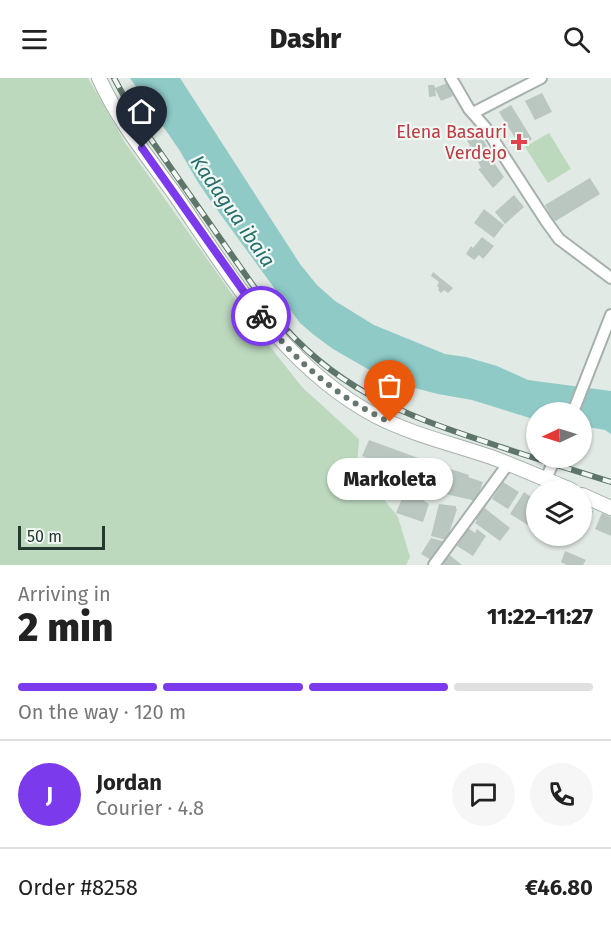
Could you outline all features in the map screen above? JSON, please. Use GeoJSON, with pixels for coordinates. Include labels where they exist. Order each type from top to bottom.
{"type":"FeatureCollection","features":[{"type":"Feature","properties":{"kind":"street"},"geometry":{"type":"LineString","coordinates":[[99,78],[110,100],[244,295],[291,352],[322,380],[376,416],[413,432],[546,479],[551,468]]}},
{"type":"Feature","properties":{"kind":"street"},"geometry":{"type":"LineString","coordinates":[[451,78],[453,85],[485,127],[560,239],[611,278]]}},
{"type":"Feature","properties":{"kind":"street"},"geometry":{"type":"LineString","coordinates":[[473,113],[541,78]]}},
{"type":"Feature","properties":{"kind":"street"},"geometry":{"type":"LineString","coordinates":[[577,402],[611,315]]}},
{"type":"Feature","properties":{"kind":"street"},"geometry":{"type":"LineString","coordinates":[[434,565],[508,464]]}},
{"type":"Feature","properties":{"kind":"street"},"geometry":{"type":"LineString","coordinates":[[592,499],[611,508]]}},
{"type":"Feature","properties":{"kind":"green space"},"geometry":{"type":"Polygon","coordinates":[[[0,78],[88,78],[124,141],[260,334],[302,387],[359,439],[357,466],[398,517],[410,557],[406,565],[0,565],[0,78]]]}},
{"type":"Feature","properties":{"kind":"green space"},"geometry":{"type":"Polygon","coordinates":[[[549,133],[571,169],[548,183],[525,147],[549,133]]]}},
{"type":"Feature","properties":{"kind":"water","name":"Kadagua ibaia"},"geometry":{"type":"Polygon","coordinates":[[[130,78],[180,78],[300,264],[317,285],[335,301],[374,325],[445,354],[497,366],[528,380],[611,391],[611,434],[605,430],[592,428],[592,402],[526,402],[526,417],[472,400],[403,385],[373,372],[333,349],[300,323],[210,200],[130,78]]]}},
{"type":"Feature","properties":{"kind":"building"},"geometry":{"type":"Polygon","coordinates":[[[447,83],[453,96],[441,101],[435,89],[436,96],[429,97],[428,85],[434,85],[435,88],[447,83]]]}},
{"type":"Feature","properties":{"kind":"building"},"geometry":{"type":"Polygon","coordinates":[[[542,93],[552,112],[535,120],[525,101],[542,93]]]}},
{"type":"Feature","properties":{"kind":"building"},"geometry":{"type":"Polygon","coordinates":[[[511,105],[532,139],[520,146],[499,112],[511,105]]]}},
{"type":"Feature","properties":{"kind":"building"},"geometry":{"type":"Polygon","coordinates":[[[478,130],[494,159],[492,160],[504,177],[493,188],[478,169],[481,168],[465,136],[478,130]]]}},
{"type":"Feature","properties":{"kind":"building"},"geometry":{"type":"Polygon","coordinates":[[[590,178],[600,194],[554,222],[545,205],[590,178]]]}},
{"type":"Feature","properties":{"kind":"building"},"geometry":{"type":"Polygon","coordinates":[[[514,195],[524,207],[505,224],[495,212],[514,195]]]}},
{"type":"Feature","properties":{"kind":"building"},"geometry":{"type":"Polygon","coordinates":[[[484,209],[504,225],[494,238],[474,223],[484,209]]]}},
{"type":"Feature","properties":{"kind":"building"},"geometry":{"type":"Polygon","coordinates":[[[482,237],[494,246],[483,259],[479,255],[474,260],[466,254],[471,246],[473,248],[482,237]]]}},
{"type":"Feature","properties":{"kind":"building"},"geometry":{"type":"Polygon","coordinates":[[[433,272],[453,288],[448,293],[444,290],[441,293],[438,290],[439,282],[431,276],[433,272]]]}},
{"type":"Feature","properties":{"kind":"building"},"geometry":{"type":"Polygon","coordinates":[[[369,440],[421,459],[418,467],[427,470],[424,479],[432,482],[424,501],[429,504],[423,522],[396,513],[407,486],[402,484],[405,474],[362,456],[369,440]]]}},
{"type":"Feature","properties":{"kind":"building"},"geometry":{"type":"Polygon","coordinates":[[[444,467],[483,482],[476,501],[437,492],[444,467]]]}},
{"type":"Feature","properties":{"kind":"building"},"geometry":{"type":"Polygon","coordinates":[[[503,482],[519,492],[508,509],[492,499],[503,482]]]}},
{"type":"Feature","properties":{"kind":"building"},"geometry":{"type":"Polygon","coordinates":[[[524,492],[526,493],[526,524],[510,514],[524,492]]]}},
{"type":"Feature","properties":{"kind":"building"},"geometry":{"type":"Polygon","coordinates":[[[439,504],[456,506],[457,509],[447,540],[431,536],[439,504]]]}},
{"type":"Feature","properties":{"kind":"building"},"geometry":{"type":"Polygon","coordinates":[[[482,506],[510,528],[500,541],[475,523],[477,520],[474,518],[482,506]]]}},
{"type":"Feature","properties":{"kind":"building"},"geometry":{"type":"Polygon","coordinates":[[[602,513],[611,517],[611,536],[595,529],[602,513]]]}},
{"type":"Feature","properties":{"kind":"building"},"geometry":{"type":"Polygon","coordinates":[[[468,528],[475,533],[477,529],[486,536],[473,556],[457,546],[468,528]]]}},
{"type":"Feature","properties":{"kind":"building"},"geometry":{"type":"Polygon","coordinates":[[[431,538],[446,542],[431,560],[421,554],[431,538]]]}},
{"type":"Feature","properties":{"kind":"building"},"geometry":{"type":"Polygon","coordinates":[[[565,551],[586,560],[583,565],[567,565],[561,562],[565,551]]]}},
{"type":"Feature","properties":{"kind":"building"},"geometry":{"type":"Polygon","coordinates":[[[447,553],[462,565],[437,565],[447,553]]]}},
{"type":"Feature","properties":{"kind":"railway"},"geometry":{"type":"LineString","coordinates":[[114,78],[136,118],[273,314],[296,340],[320,361],[345,380],[398,409],[457,432],[611,482]]}},
{"type":"Feature","properties":{"kind":"way so far"},"geometry":{"type":"LineString","coordinates":[[261,316],[278,339],[322,380],[362,408],[390,422]]}},
{"type":"Feature","properties":{"kind":"place","name":"Elena Basauri Verdejo"},"geometry":{"type":"Point","coordinates":[519,142]}},
{"type":"Feature","properties":{"kind":"place","name":"Markoleta"},"geometry":{"type":"Point","coordinates":[390,422]}},
{"type":"Feature","properties":{"kind":"route"},"geometry":{"type":"LineString","coordinates":[[142,148],[261,316]]}}]}
